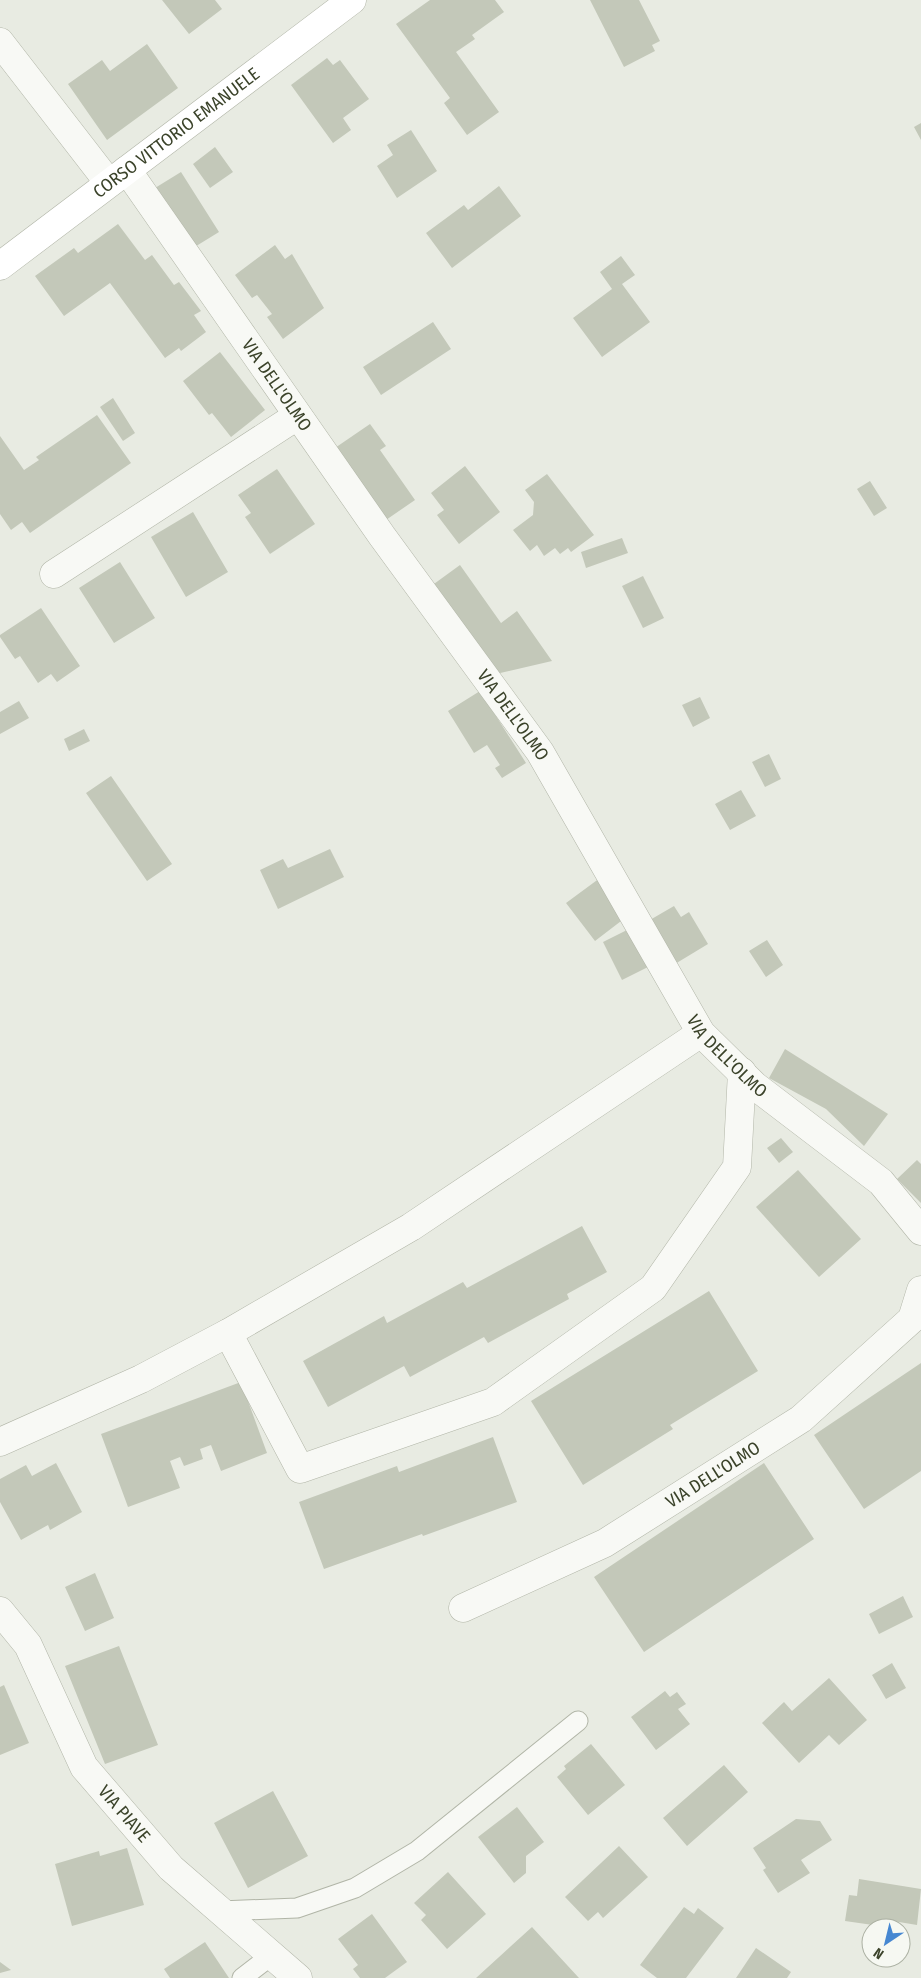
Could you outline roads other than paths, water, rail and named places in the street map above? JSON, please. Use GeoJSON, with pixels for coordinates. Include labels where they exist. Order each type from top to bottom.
{"type":"FeatureCollection","features":[{"type":"Feature","properties":{"kind":"main road","name":"CORSO VITTORIO EMANUELE"},"geometry":{"type":"LineString","coordinates":[[0,266],[352,0]]}},
{"type":"Feature","properties":{"kind":"street","name":"VIA DELL'OLMO"},"geometry":{"type":"LineString","coordinates":[[0,42],[118,177],[297,416],[540,752],[701,1032],[755,1086],[881,1182],[921,1231]]}},
{"type":"Feature","properties":{"kind":"street"},"geometry":{"type":"LineString","coordinates":[[54,574],[297,416]]}},
{"type":"Feature","properties":{"kind":"street"},"geometry":{"type":"LineString","coordinates":[[0,1442],[141,1379],[228,1333],[411,1227],[701,1032]]}},
{"type":"Feature","properties":{"kind":"street"},"geometry":{"type":"LineString","coordinates":[[228,1333],[300,1469],[493,1402],[653,1288],[737,1167],[742,1072]]}},
{"type":"Feature","properties":{"kind":"street","name":"VIA DELL'OLMO"},"geometry":{"type":"LineString","coordinates":[[463,1608],[605,1543],[801,1419],[912,1318],[921,1290]]}},
{"type":"Feature","properties":{"kind":"street","name":"VIA PIAVE"},"geometry":{"type":"LineString","coordinates":[[0,1611],[28,1645],[84,1767],[171,1868],[298,1978]]}},
{"type":"Feature","properties":{"kind":"lane"},"geometry":{"type":"LineString","coordinates":[[220,1911],[297,1908],[355,1888],[417,1851],[578,1721]]}},
{"type":"Feature","properties":{"kind":"lane"},"geometry":{"type":"LineString","coordinates":[[242,1978],[272,1955]]}}]}
